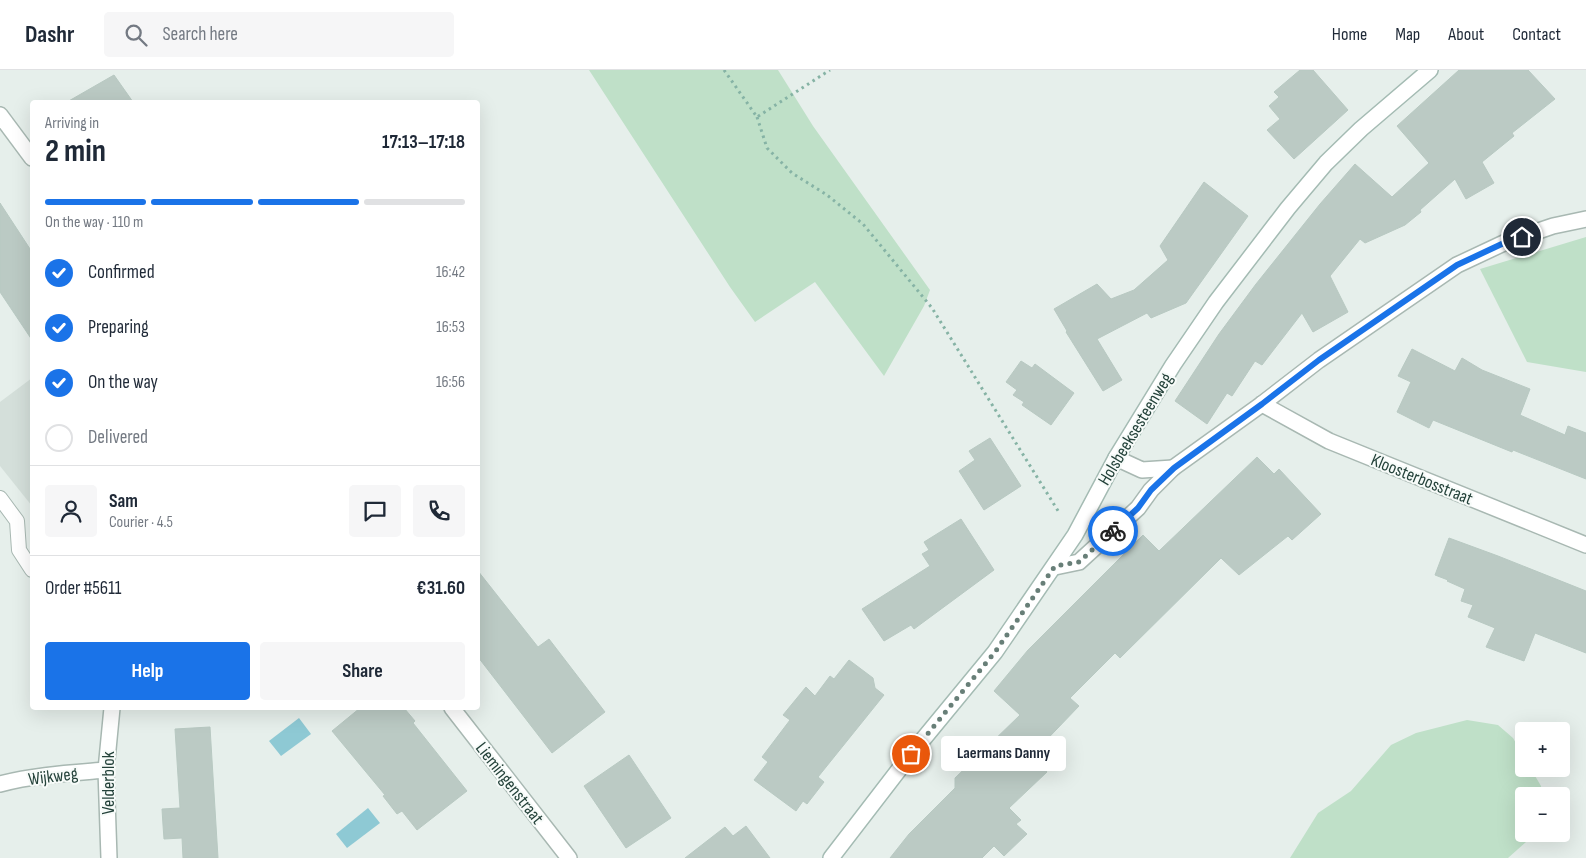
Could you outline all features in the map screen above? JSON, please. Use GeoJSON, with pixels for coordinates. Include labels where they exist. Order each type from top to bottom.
{"type":"FeatureCollection","features":[{"type":"Feature","properties":{"kind":"street","name":"Holsbeeksesteenweg"},"geometry":{"type":"LineString","coordinates":[[831,858],[911,754],[995,652],[1075,535],[1116,458],[1173,365],[1211,310],[1288,208],[1326,163],[1361,129],[1430,70]]}},
{"type":"Feature","properties":{"kind":"street"},"geometry":{"type":"LineString","coordinates":[[0,115],[30,155]]}},
{"type":"Feature","properties":{"kind":"street"},"geometry":{"type":"LineString","coordinates":[[1055,566],[1079,562],[1138,508],[1151,490],[1174,468],[1327,355],[1457,265],[1506,242],[1553,226],[1586,219]]}},
{"type":"Feature","properties":{"kind":"street","name":"Kloosterbosstraat"},"geometry":{"type":"LineString","coordinates":[[1262,404],[1329,441],[1586,545]]}},
{"type":"Feature","properties":{"kind":"street"},"geometry":{"type":"LineString","coordinates":[[1116,458],[1142,470],[1174,468]]}},
{"type":"Feature","properties":{"kind":"street","name":"Velderblok"},"geometry":{"type":"LineString","coordinates":[[109,858],[106,770],[112,710]]}},
{"type":"Feature","properties":{"kind":"street","name":"Liemingenstraat"},"geometry":{"type":"LineString","coordinates":[[454,710],[570,858]]}},
{"type":"Feature","properties":{"kind":"street","name":"Wijkweg"},"geometry":{"type":"LineString","coordinates":[[0,784],[106,770]]}},
{"type":"Feature","properties":{"kind":"lane"},"geometry":{"type":"LineString","coordinates":[[0,498],[17,521],[19,550],[30,567]]}},
{"type":"Feature","properties":{"kind":"path"},"geometry":{"type":"LineString","coordinates":[[724,70],[757,117],[767,148],[792,173],[828,195],[863,224],[932,308],[1075,535]]}},
{"type":"Feature","properties":{"kind":"path"},"geometry":{"type":"LineString","coordinates":[[757,117],[830,70]]}},
{"type":"Feature","properties":{"kind":"shaded area"},"geometry":{"type":"Polygon","coordinates":[[[30,380],[30,504],[0,466],[0,402],[30,380]]]}},
{"type":"Feature","properties":{"kind":"green space"},"geometry":{"type":"Polygon","coordinates":[[[589,70],[778,70],[813,126],[930,290],[924,306],[884,376],[815,282],[755,322],[730,287],[589,70]]]}},
{"type":"Feature","properties":{"kind":"green space"},"geometry":{"type":"Polygon","coordinates":[[[1586,237],[1586,372],[1527,362],[1480,269],[1586,237]]]}},
{"type":"Feature","properties":{"kind":"green space"},"geometry":{"type":"Polygon","coordinates":[[[1467,720],[1498,725],[1513,738],[1515,741],[1515,777],[1536,777],[1541,786],[1515,787],[1515,842],[1526,842],[1508,858],[1290,858],[1318,813],[1351,791],[1391,745],[1416,733],[1467,720]]]}},
{"type":"Feature","properties":{"kind":"water"},"geometry":{"type":"Polygon","coordinates":[[[299,718],[311,734],[281,756],[269,741],[299,718]]]}},
{"type":"Feature","properties":{"kind":"water"},"geometry":{"type":"Polygon","coordinates":[[[368,808],[380,823],[347,848],[336,834],[368,808]]]}},
{"type":"Feature","properties":{"kind":"building"},"geometry":{"type":"Polygon","coordinates":[[[1300,70],[1313,70],[1348,110],[1294,159],[1267,130],[1280,119],[1269,106],[1279,97],[1274,92],[1300,70]]]}},
{"type":"Feature","properties":{"kind":"building"},"geometry":{"type":"Polygon","coordinates":[[[1459,70],[1528,70],[1555,99],[1512,133],[1514,136],[1482,162],[1494,183],[1466,199],[1455,179],[1405,225],[1365,243],[1360,239],[1330,276],[1348,312],[1313,332],[1302,313],[1262,365],[1255,361],[1232,396],[1227,393],[1207,424],[1175,401],[1219,334],[1256,284],[1320,204],[1355,164],[1392,197],[1429,163],[1397,126],[1459,70]]]}},
{"type":"Feature","properties":{"kind":"building"},"geometry":{"type":"Polygon","coordinates":[[[114,75],[132,100],[70,100],[114,75]]]}},
{"type":"Feature","properties":{"kind":"building"},"geometry":{"type":"Polygon","coordinates":[[[1204,182],[1248,216],[1186,303],[1151,318],[1147,313],[1097,339],[1122,380],[1103,391],[1054,309],[1097,284],[1111,299],[1134,290],[1168,260],[1160,246],[1204,182]]]}},
{"type":"Feature","properties":{"kind":"building"},"geometry":{"type":"Polygon","coordinates":[[[0,203],[30,249],[30,337],[0,292],[0,203]]]}},
{"type":"Feature","properties":{"kind":"building"},"geometry":{"type":"Polygon","coordinates":[[[1412,349],[1455,371],[1462,358],[1482,370],[1530,389],[1520,415],[1565,435],[1568,426],[1586,433],[1586,479],[1433,420],[1429,428],[1397,412],[1411,382],[1398,376],[1412,349]]]}},
{"type":"Feature","properties":{"kind":"building"},"geometry":{"type":"Polygon","coordinates":[[[1021,361],[1032,368],[1035,364],[1074,393],[1051,425],[1022,405],[1024,402],[1013,395],[1017,390],[1006,382],[1021,361]]]}},
{"type":"Feature","properties":{"kind":"building"},"geometry":{"type":"Polygon","coordinates":[[[990,438],[1021,486],[984,510],[959,471],[975,460],[969,451],[990,438]]]}},
{"type":"Feature","properties":{"kind":"building"},"geometry":{"type":"Polygon","coordinates":[[[1257,457],[1274,474],[1279,469],[1321,514],[1292,540],[1288,536],[1239,575],[1221,558],[1120,658],[1115,653],[1070,698],[1079,706],[1032,755],[1047,772],[1009,808],[1021,820],[1016,824],[1027,834],[1004,856],[994,846],[982,858],[890,858],[909,834],[955,788],[955,778],[1020,715],[994,691],[1028,650],[1143,535],[1159,551],[1257,457]]]}},
{"type":"Feature","properties":{"kind":"building"},"geometry":{"type":"Polygon","coordinates":[[[961,519],[994,570],[914,629],[911,625],[884,641],[862,609],[930,566],[922,554],[929,550],[924,542],[961,519]]]}},
{"type":"Feature","properties":{"kind":"building"},"geometry":{"type":"Polygon","coordinates":[[[1449,538],[1586,591],[1586,653],[1535,633],[1524,661],[1486,647],[1495,628],[1468,617],[1473,605],[1461,601],[1465,589],[1435,575],[1449,538]]]}},
{"type":"Feature","properties":{"kind":"building"},"geometry":{"type":"Polygon","coordinates":[[[480,574],[538,647],[549,639],[605,712],[552,753],[480,660],[480,574]]]}},
{"type":"Feature","properties":{"kind":"building"},"geometry":{"type":"Polygon","coordinates":[[[849,660],[873,678],[875,688],[884,695],[818,777],[824,782],[807,804],[803,801],[796,811],[754,780],[768,762],[762,757],[790,720],[783,715],[806,687],[815,696],[830,676],[834,679],[849,660]]]}},
{"type":"Feature","properties":{"kind":"building"},"geometry":{"type":"Polygon","coordinates":[[[358,710],[406,710],[415,721],[413,723],[467,791],[417,830],[402,811],[397,814],[383,796],[385,795],[332,731],[358,710]]]}},
{"type":"Feature","properties":{"kind":"building"},"geometry":{"type":"Polygon","coordinates":[[[210,727],[218,858],[183,858],[182,838],[164,839],[162,809],[180,808],[175,729],[210,727]]]}},
{"type":"Feature","properties":{"kind":"building"},"geometry":{"type":"Polygon","coordinates":[[[629,755],[671,818],[626,848],[584,786],[629,755]]]}},
{"type":"Feature","properties":{"kind":"building"},"geometry":{"type":"Polygon","coordinates":[[[746,826],[770,858],[685,858],[725,827],[733,836],[746,826]]]}},
{"type":"Feature","properties":{"kind":"way so far"},"geometry":{"type":"LineString","coordinates":[[911,754],[995,652],[1055,566],[1079,562],[1113,531]]}},
{"type":"Feature","properties":{"kind":"place","name":"Laermans Danny"},"geometry":{"type":"Point","coordinates":[911,754]}},
{"type":"Feature","properties":{"kind":"route"},"geometry":{"type":"LineString","coordinates":[[1113,531],[1138,508],[1151,490],[1174,468],[1319,360],[1457,265],[1506,242],[1522,237]]}}]}
